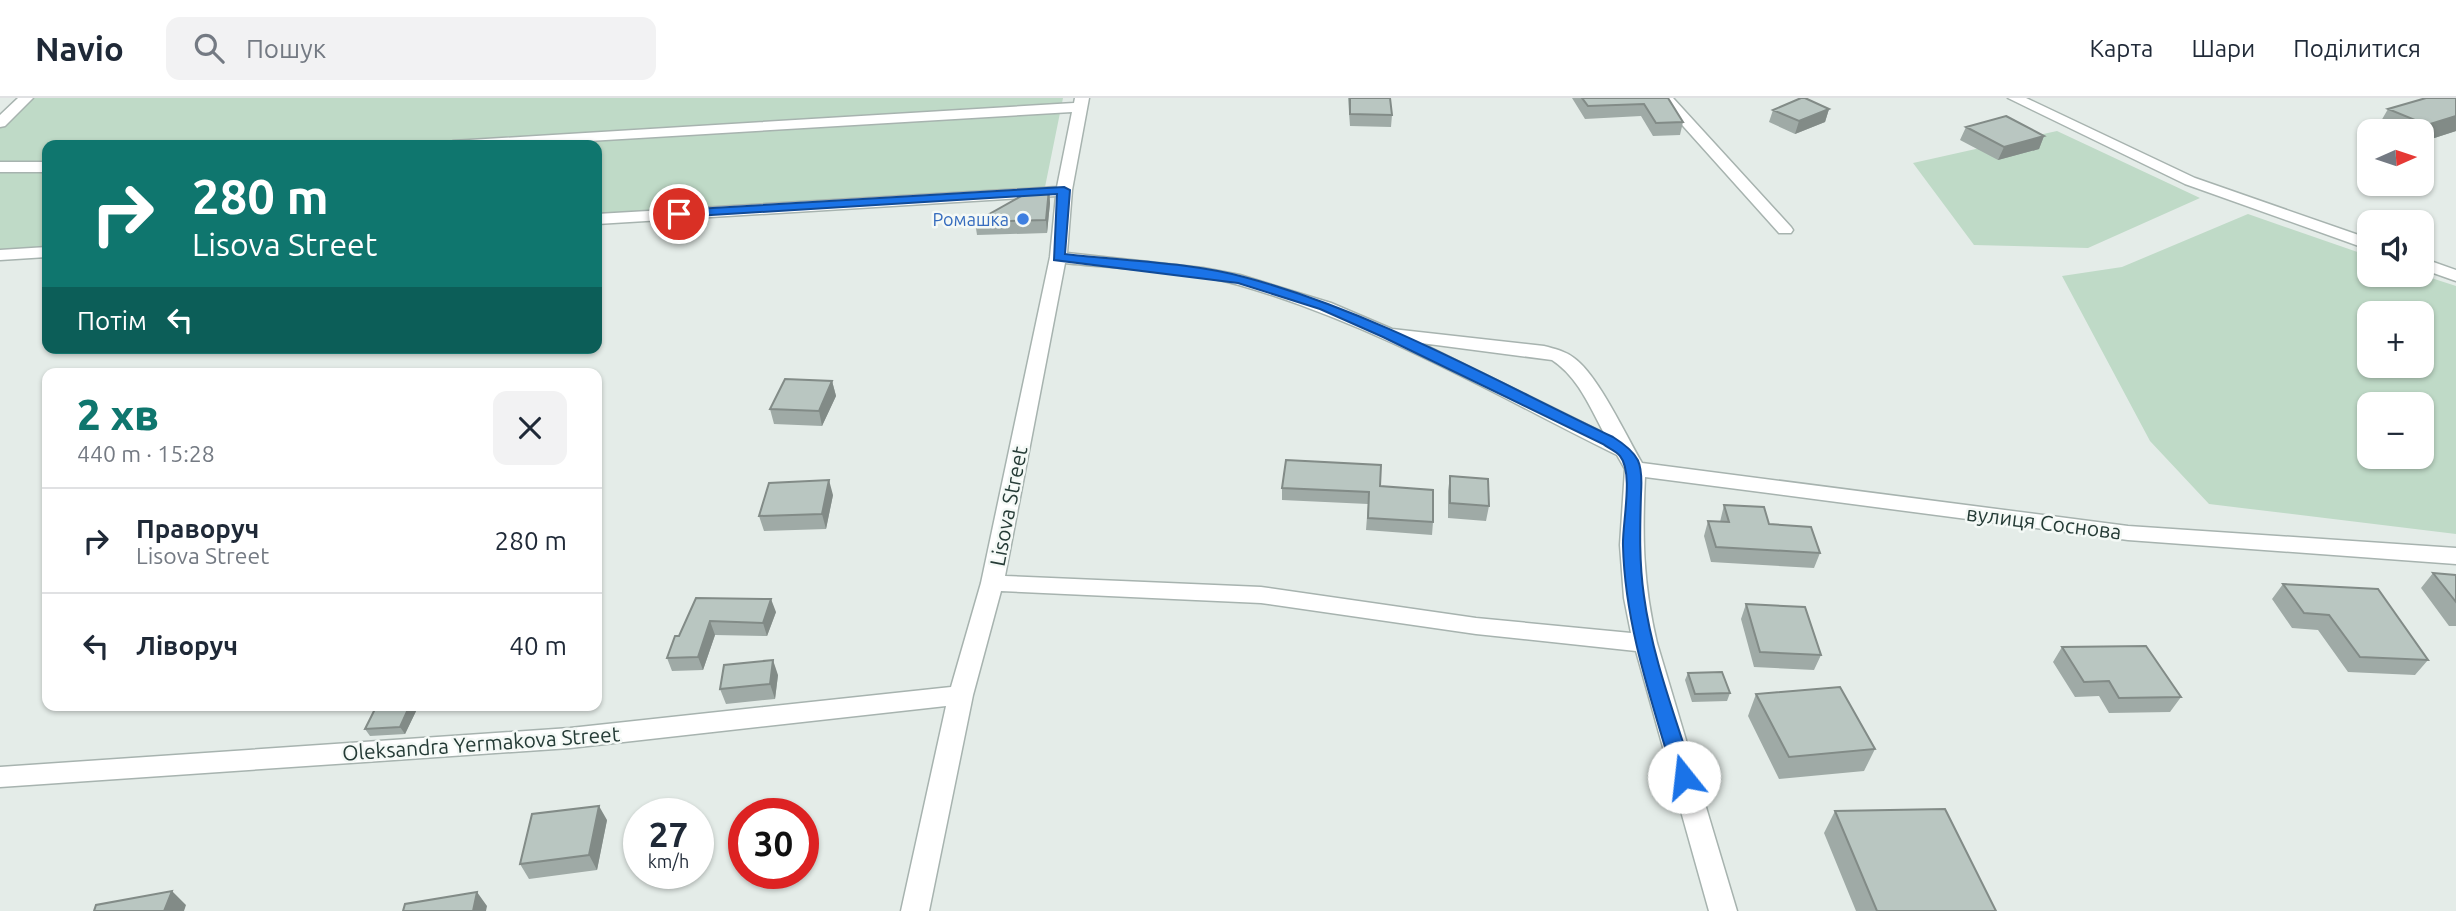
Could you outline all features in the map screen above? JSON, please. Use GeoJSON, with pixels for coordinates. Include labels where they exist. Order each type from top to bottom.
{"type":"FeatureCollection","features":[{"type":"Feature","properties":{"kind":"street"},"geometry":{"type":"LineString","coordinates":[[0,123],[26,98]]}},
{"type":"Feature","properties":{"kind":"street"},"geometry":{"type":"LineString","coordinates":[[1665,98],[1785,230]]}},
{"type":"Feature","properties":{"kind":"street"},"geometry":{"type":"LineString","coordinates":[[2015,98],[2190,181],[2357,240]]}},
{"type":"Feature","properties":{"kind":"street"},"geometry":{"type":"LineString","coordinates":[[526,140],[1081,102]]}},
{"type":"Feature","properties":{"kind":"street","name":"Lisova Street"},"geometry":{"type":"LineString","coordinates":[[915,911],[961,695],[992,583],[1058,257],[1064,190],[1081,102]]}},
{"type":"Feature","properties":{"kind":"street"},"geometry":{"type":"LineString","coordinates":[[0,167],[42,167]]}},
{"type":"Feature","properties":{"kind":"street"},"geometry":{"type":"LineString","coordinates":[[602,219],[1064,190]]}},
{"type":"Feature","properties":{"kind":"street"},"geometry":{"type":"LineString","coordinates":[[0,255],[42,252]]}},
{"type":"Feature","properties":{"kind":"street"},"geometry":{"type":"LineString","coordinates":[[1058,257],[1203,273],[1240,280],[1325,307],[1388,334],[1608,441],[1630,461]]}},
{"type":"Feature","properties":{"kind":"street"},"geometry":{"type":"LineString","coordinates":[[2434,268],[2456,275]]}},
{"type":"Feature","properties":{"kind":"street"},"geometry":{"type":"LineString","coordinates":[[1388,334],[1524,348],[1559,356],[1572,363],[1584,380],[1630,461],[1635,598],[1645,643],[1723,911]]}},
{"type":"Feature","properties":{"kind":"street","name":"вулиця Соснова"},"geometry":{"type":"LineString","coordinates":[[1630,461],[2128,533],[2456,556]]}},
{"type":"Feature","properties":{"kind":"street"},"geometry":{"type":"LineString","coordinates":[[992,583],[1261,595],[1476,626],[1645,643]]}},
{"type":"Feature","properties":{"kind":"street","name":"Oleksandra Yermakova Street"},"geometry":{"type":"LineString","coordinates":[[0,777],[570,738],[961,695]]}},
{"type":"Feature","properties":{"kind":"green space"},"geometry":{"type":"Polygon","coordinates":[[[23,98],[1063,98],[1045,187],[602,216],[602,140],[42,140],[42,252],[0,255],[0,120],[23,98]]]}},
{"type":"Feature","properties":{"kind":"green space"},"geometry":{"type":"Polygon","coordinates":[[[2057,131],[2200,198],[2088,248],[1974,245],[1913,163],[2057,131]]]}},
{"type":"Feature","properties":{"kind":"green space"},"geometry":{"type":"Polygon","coordinates":[[[2248,214],[2357,252],[2357,287],[2434,287],[2434,279],[2456,286],[2456,534],[2209,504],[2150,441],[2062,276],[2122,267],[2248,214]]]}},
{"type":"Feature","properties":{"kind":"building"},"geometry":{"type":"Polygon","coordinates":[[[1350,98],[1390,98],[1392,115],[1350,114],[1350,98]]]}},
{"type":"Feature","properties":{"kind":"building"},"geometry":{"type":"Polygon","coordinates":[[[1582,98],[1668,98],[1683,122],[1656,123],[1644,104],[1588,106],[1582,98]]]}},
{"type":"Feature","properties":{"kind":"building"},"geometry":{"type":"Polygon","coordinates":[[[1801,98],[1829,109],[1799,121],[1773,110],[1801,98]]]}},
{"type":"Feature","properties":{"kind":"building"},"geometry":{"type":"Polygon","coordinates":[[[2426,98],[2456,98],[2456,116],[2434,123],[2434,119],[2412,119],[2388,109],[2426,98]]]}},
{"type":"Feature","properties":{"kind":"building"},"geometry":{"type":"Polygon","coordinates":[[[2006,116],[2044,136],[2004,147],[1966,127],[2006,116]]]}},
{"type":"Feature","properties":{"kind":"building"},"geometry":{"type":"Polygon","coordinates":[[[1049,189],[1046,220],[975,222],[1032,190],[1049,189]]]}},
{"type":"Feature","properties":{"kind":"building"},"geometry":{"type":"Polygon","coordinates":[[[785,379],[832,381],[819,411],[770,409],[785,379]]]}},
{"type":"Feature","properties":{"kind":"building"},"geometry":{"type":"Polygon","coordinates":[[[1286,460],[1381,465],[1380,486],[1433,490],[1433,522],[1368,518],[1369,492],[1282,488],[1286,460]]]}},
{"type":"Feature","properties":{"kind":"building"},"geometry":{"type":"Polygon","coordinates":[[[1450,476],[1488,479],[1489,506],[1450,503],[1450,476]]]}},
{"type":"Feature","properties":{"kind":"building"},"geometry":{"type":"Polygon","coordinates":[[[829,480],[822,514],[759,516],[769,483],[829,480]]]}},
{"type":"Feature","properties":{"kind":"building"},"geometry":{"type":"Polygon","coordinates":[[[1724,505],[1764,507],[1769,524],[1811,527],[1820,553],[1716,547],[1708,521],[1729,522],[1724,505]]]}},
{"type":"Feature","properties":{"kind":"building"},"geometry":{"type":"Polygon","coordinates":[[[2433,573],[2456,575],[2456,602],[2433,573]]]}},
{"type":"Feature","properties":{"kind":"building"},"geometry":{"type":"Polygon","coordinates":[[[2283,584],[2378,589],[2428,660],[2360,657],[2329,615],[2304,613],[2283,584]]]}},
{"type":"Feature","properties":{"kind":"building"},"geometry":{"type":"Polygon","coordinates":[[[696,598],[771,599],[763,623],[710,621],[698,657],[667,658],[675,636],[679,636],[696,598]]]}},
{"type":"Feature","properties":{"kind":"building"},"geometry":{"type":"Polygon","coordinates":[[[1746,604],[1805,607],[1821,655],[1760,652],[1746,604]]]}},
{"type":"Feature","properties":{"kind":"building"},"geometry":{"type":"Polygon","coordinates":[[[2146,646],[2181,697],[2119,698],[2109,681],[2084,682],[2062,647],[2146,646]]]}},
{"type":"Feature","properties":{"kind":"building"},"geometry":{"type":"Polygon","coordinates":[[[773,660],[770,684],[720,689],[724,665],[773,660]]]}},
{"type":"Feature","properties":{"kind":"building"},"geometry":{"type":"Polygon","coordinates":[[[1722,672],[1730,693],[1695,694],[1688,673],[1722,672]]]}},
{"type":"Feature","properties":{"kind":"building"},"geometry":{"type":"Polygon","coordinates":[[[1840,687],[1875,749],[1789,757],[1756,694],[1840,687]]]}},
{"type":"Feature","properties":{"kind":"building"},"geometry":{"type":"Polygon","coordinates":[[[374,711],[407,711],[400,727],[365,729],[374,711]]]}},
{"type":"Feature","properties":{"kind":"building"},"geometry":{"type":"Polygon","coordinates":[[[599,806],[589,855],[520,864],[532,814],[599,806]]]}},
{"type":"Feature","properties":{"kind":"building"},"geometry":{"type":"Polygon","coordinates":[[[1945,809],[1996,911],[1877,911],[1835,811],[1945,809]]]}},
{"type":"Feature","properties":{"kind":"building"},"geometry":{"type":"Polygon","coordinates":[[[172,891],[164,911],[94,911],[96,905],[172,891]]]}},
{"type":"Feature","properties":{"kind":"building"},"geometry":{"type":"Polygon","coordinates":[[[477,892],[473,911],[403,911],[405,904],[477,892]]]}},
{"type":"Feature","properties":{"kind":"place","name":"Ромашка"},"geometry":{"type":"Point","coordinates":[1023,219]}},
{"type":"Feature","properties":{"kind":"route"},"geometry":{"type":"LineString","coordinates":[[679,214],[1064,190],[1058,257],[1203,273],[1240,280],[1325,307],[1388,334],[1608,441],[1626,452],[1635,469],[1631,545],[1635,598],[1645,643],[1684,777]]}}]}
